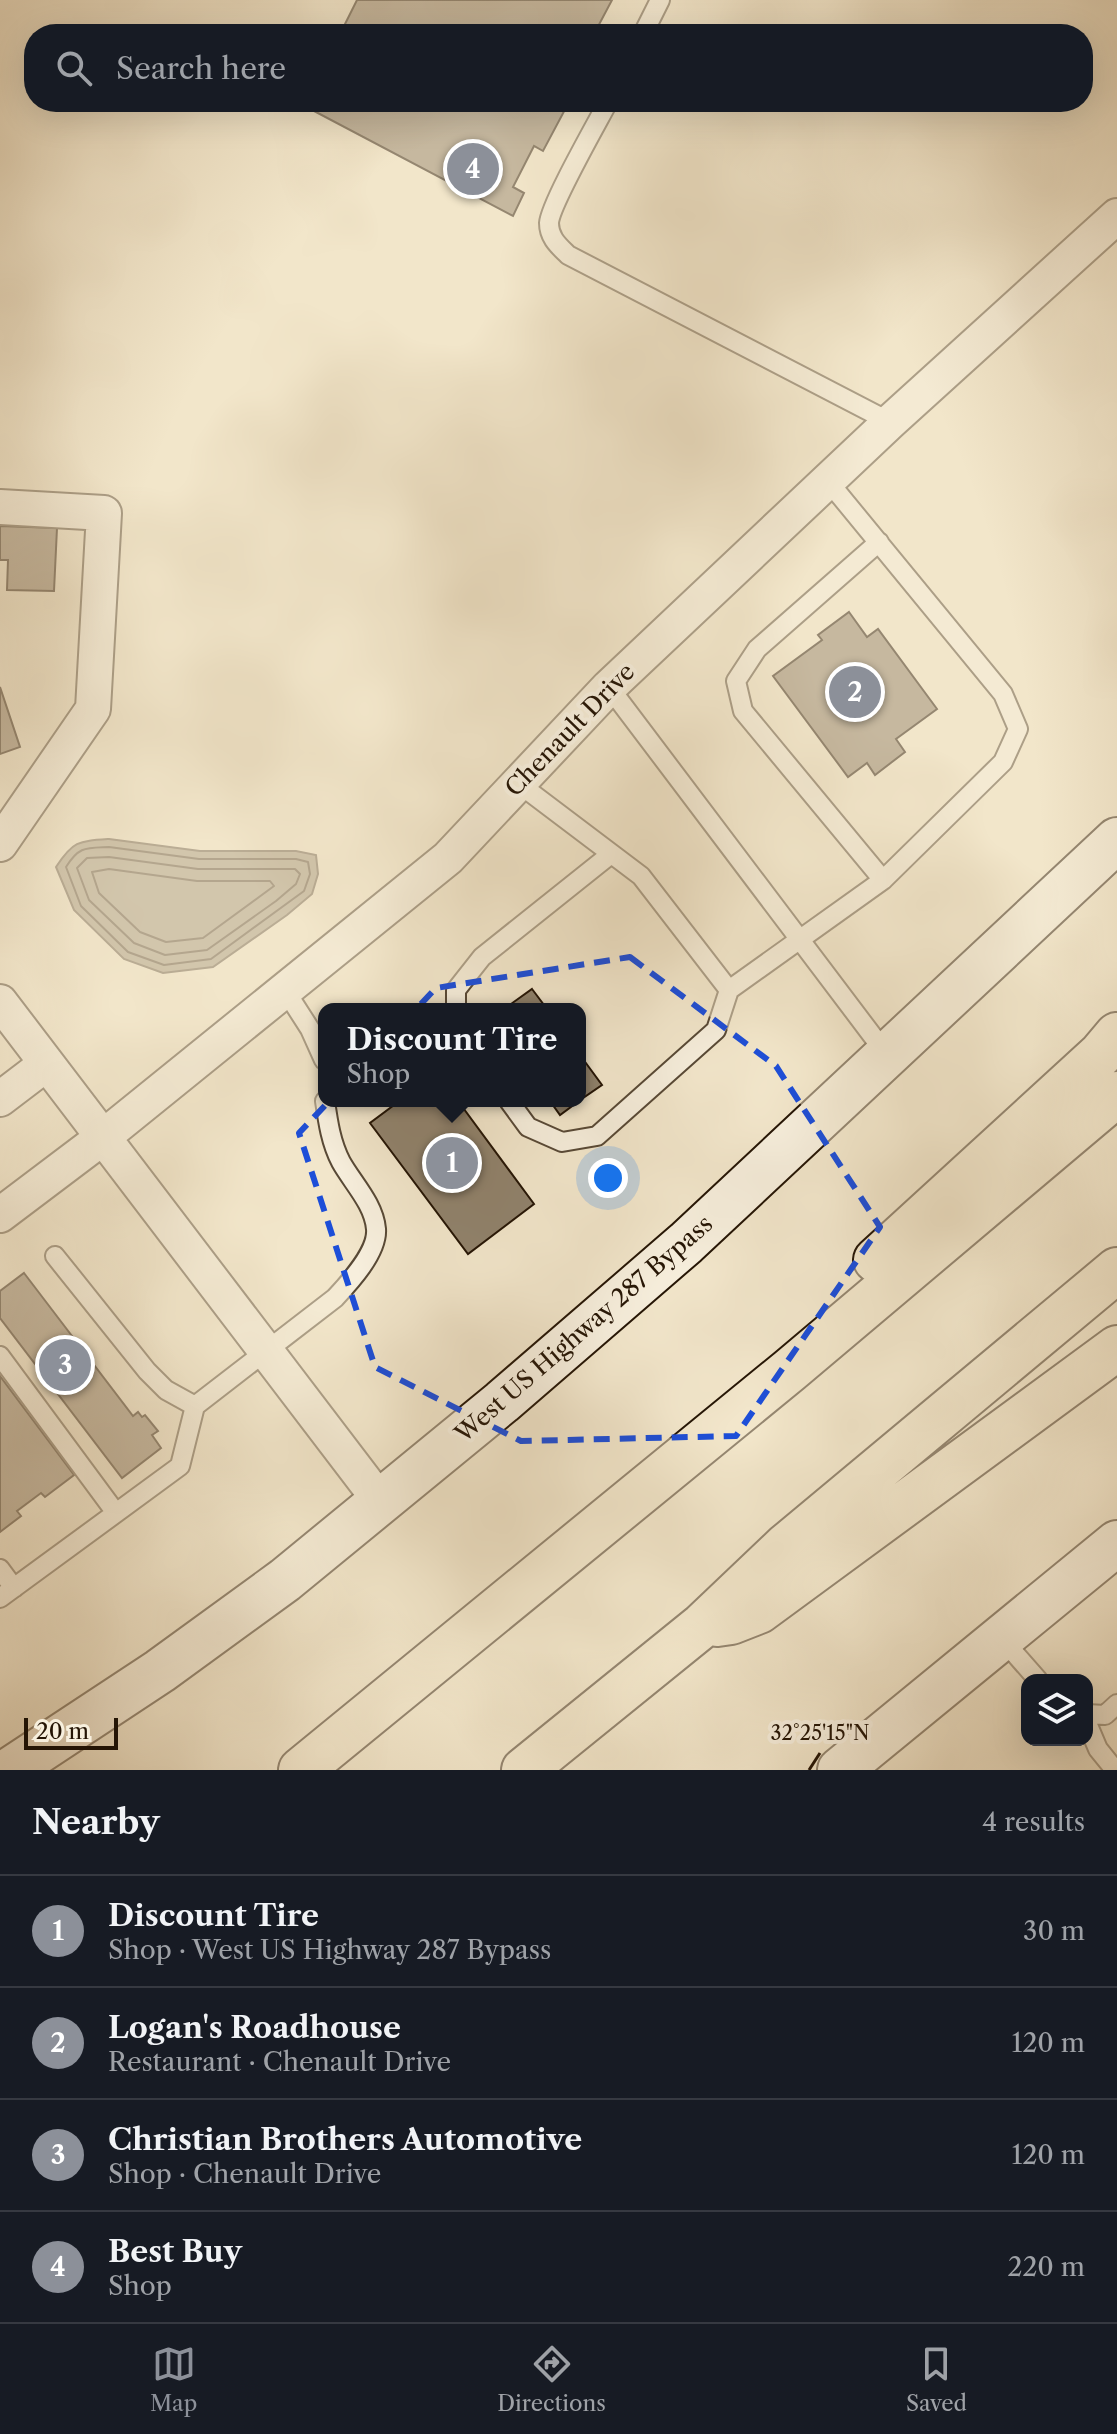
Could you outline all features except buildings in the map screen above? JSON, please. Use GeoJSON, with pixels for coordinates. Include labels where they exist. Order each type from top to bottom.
{"type":"FeatureCollection","features":[{"type":"Feature","properties":{"kind":"highway"},"geometry":{"type":"LineString","coordinates":[[739,1410],[757,1378],[819,1313],[1101,1054],[1117,1035]]}},
{"type":"Feature","properties":{"kind":"highway"},"geometry":{"type":"LineString","coordinates":[[301,1770],[1117,1094]]}},
{"type":"Feature","properties":{"kind":"highway"},"geometry":{"type":"LineString","coordinates":[[524,1770],[703,1625],[786,1546],[1117,1270]]}},
{"type":"Feature","properties":{"kind":"highway"},"geometry":{"type":"LineString","coordinates":[[703,1625],[731,1622],[759,1611],[1117,1348]]}},
{"type":"Feature","properties":{"kind":"main road","name":"West US Highway 287 Bypass"},"geometry":{"type":"LineString","coordinates":[[10,1770],[172,1662],[285,1580],[502,1402],[686,1243],[1117,840]]}},
{"type":"Feature","properties":{"kind":"main road"},"geometry":{"type":"LineString","coordinates":[[851,1766],[1117,1543]]}},
{"type":"Feature","properties":{"kind":"street","name":"Chenault Drive"},"geometry":{"type":"LineString","coordinates":[[0,1215],[102,1138],[448,858],[609,687],[890,422],[1117,216]]}},
{"type":"Feature","properties":{"kind":"street"},"geometry":{"type":"LineString","coordinates":[[0,507],[104,513],[93,709],[0,844]]}},
{"type":"Feature","properties":{"kind":"street"},"geometry":{"type":"LineString","coordinates":[[0,1002],[381,1502]]}},
{"type":"Feature","properties":{"kind":"street"},"geometry":{"type":"LineString","coordinates":[[0,1099],[46,1064]]}},
{"type":"Feature","properties":{"kind":"lane"},"geometry":{"type":"LineString","coordinates":[[648,24],[660,0]]}},
{"type":"Feature","properties":{"kind":"lane"},"geometry":{"type":"LineString","coordinates":[[603,112],[556,203],[549,222],[554,241],[568,255],[890,422]]}},
{"type":"Feature","properties":{"kind":"lane"},"geometry":{"type":"LineString","coordinates":[[513,1107],[528,1127],[562,1142],[597,1136],[716,1030],[729,990],[883,880],[1003,762],[1018,729],[1003,694],[828,481]]}},
{"type":"Feature","properties":{"kind":"lane"},"geometry":{"type":"LineString","coordinates":[[879,542],[757,649],[736,681],[743,711],[883,880]]}},
{"type":"Feature","properties":{"kind":"lane"},"geometry":{"type":"LineString","coordinates":[[609,687],[887,1055]]}},
{"type":"Feature","properties":{"kind":"lane"},"geometry":{"type":"LineString","coordinates":[[518,783],[641,876],[729,990]]}},
{"type":"Feature","properties":{"kind":"lane"},"geometry":{"type":"LineString","coordinates":[[456,1003],[456,990],[482,957],[611,854]]}},
{"type":"Feature","properties":{"kind":"lane"},"geometry":{"type":"LineString","coordinates":[[285,990],[318,1047]]}},
{"type":"Feature","properties":{"kind":"lane"},"geometry":{"type":"LineString","coordinates":[[0,1569],[7,1593],[180,1466],[195,1406],[335,1298],[353,1279],[367,1257],[376,1230],[367,1202],[340,1160],[326,1107]]}},
{"type":"Feature","properties":{"kind":"lane"},"geometry":{"type":"LineString","coordinates":[[55,1256],[147,1371],[166,1390],[195,1406]]}},
{"type":"Feature","properties":{"kind":"lane"},"geometry":{"type":"LineString","coordinates":[[0,1356],[116,1513]]}},
{"type":"Feature","properties":{"kind":"lane"},"geometry":{"type":"LineString","coordinates":[[1002,1639],[1033,1674]]}},
{"type":"Feature","properties":{"kind":"lane"},"geometry":{"type":"LineString","coordinates":[[1093,1714],[1105,1715],[1117,1704]]}},
{"type":"Feature","properties":{"kind":"lane"},"geometry":{"type":"LineString","coordinates":[[1093,1737],[1098,1749],[1115,1770]]}},
{"type":"Feature","properties":{"kind":"highlighted area"},"geometry":{"type":"Polygon","coordinates":[[[630,957],[776,1066],[880,1227],[736,1436],[521,1441],[375,1367],[299,1133],[436,988],[630,957]]]}},
{"type":"Feature","properties":{"kind":"water"},"geometry":{"type":"Polygon","coordinates":[[[109,839],[200,851],[296,851],[316,855],[318,874],[312,894],[213,967],[163,973],[124,959],[74,910],[56,867],[77,844],[109,839]]]}},
{"type":"Feature","properties":{"kind":"place","name":"Best Buy"},"geometry":{"type":"Point","coordinates":[473,169]}},
{"type":"Feature","properties":{"kind":"place","name":"Logan's Roadhouse"},"geometry":{"type":"Point","coordinates":[855,692]}},
{"type":"Feature","properties":{"kind":"place","name":"Discount Tire"},"geometry":{"type":"Point","coordinates":[452,1163]}},
{"type":"Feature","properties":{"kind":"place","name":"Christian Brothers Automotive"},"geometry":{"type":"Point","coordinates":[65,1365]}}]}
